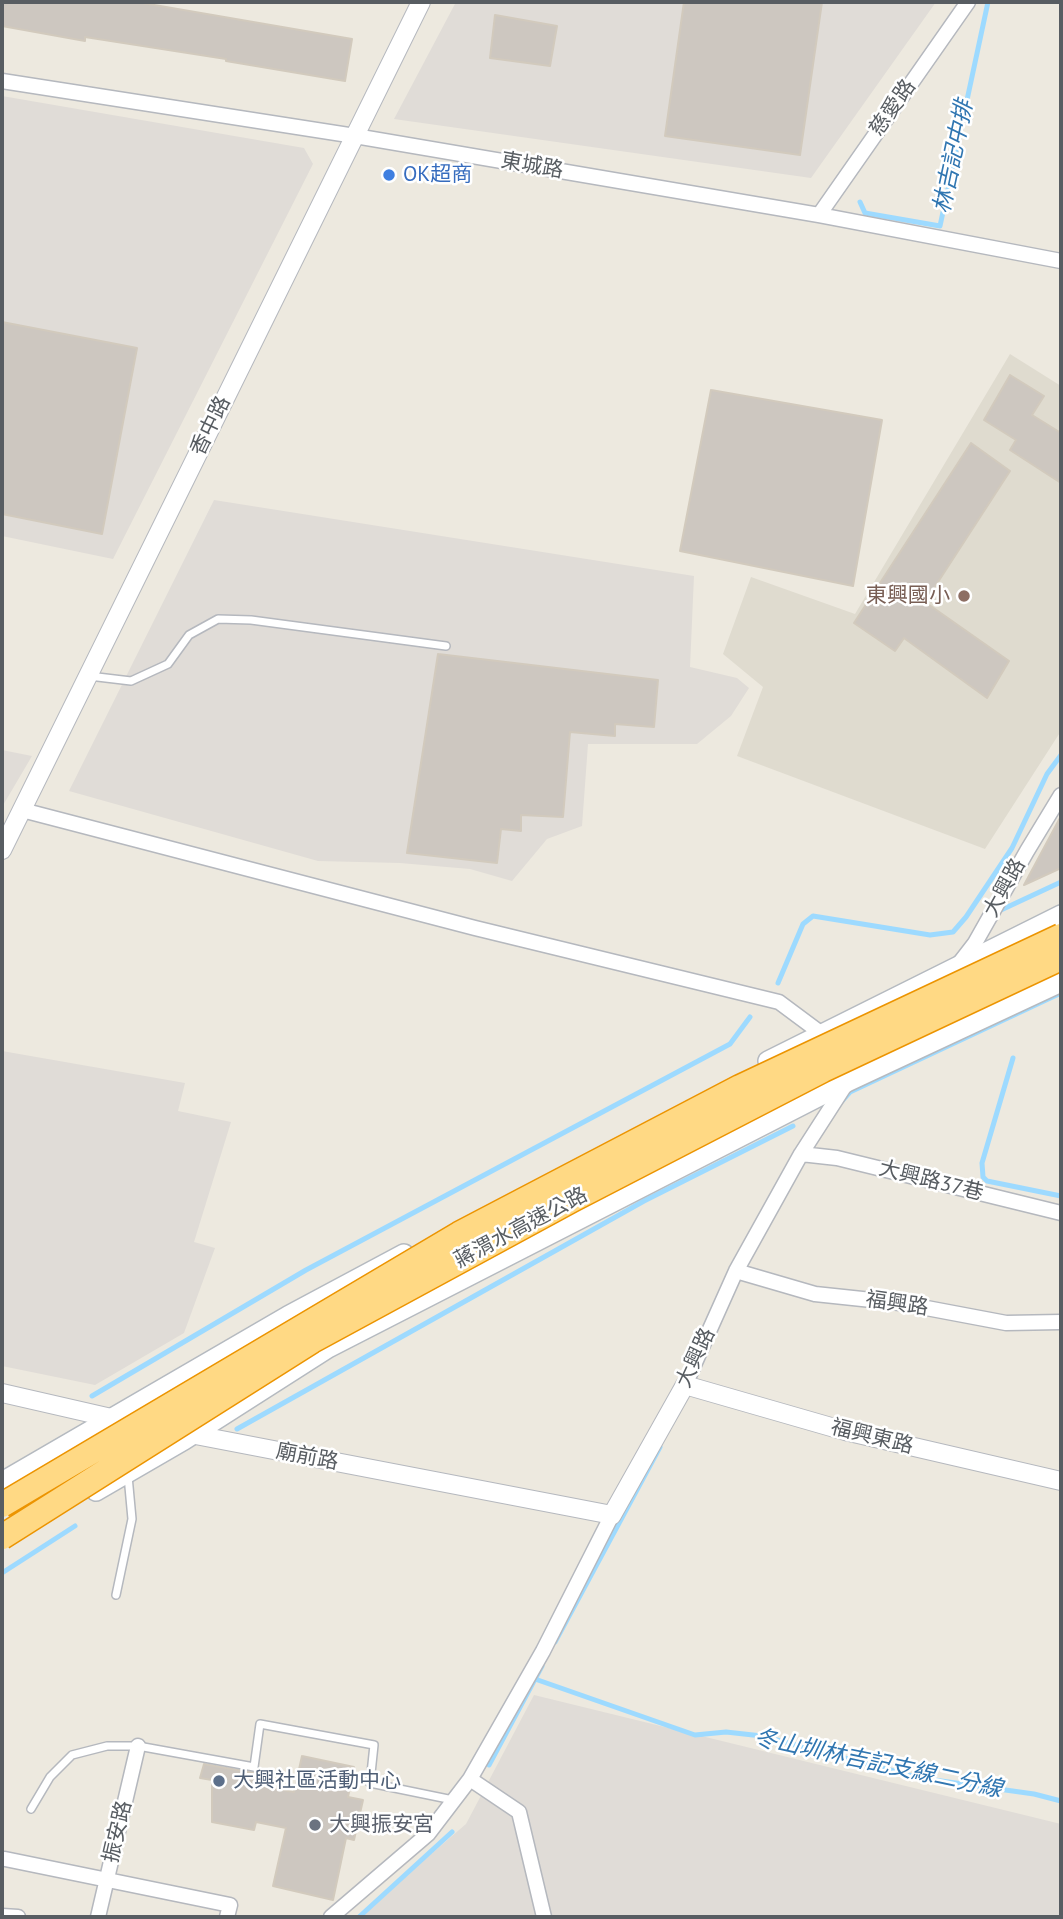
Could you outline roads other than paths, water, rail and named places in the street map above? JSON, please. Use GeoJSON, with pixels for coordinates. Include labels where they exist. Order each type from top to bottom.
{"type":"FeatureCollection","features":[{"type":"Feature","properties":{"kind":"highway","name":"蔣渭水高速公路"},"geometry":{"type":"LineString","coordinates":[[2,1505],[459,1234],[740,1087],[1061,936]]}},
{"type":"Feature","properties":{"kind":"highway","name":"蔣渭水高速公路"},"geometry":{"type":"LineString","coordinates":[[2,1537],[312,1341],[572,1200],[823,1070],[1061,958]]}},
{"type":"Feature","properties":{"kind":"main road"},"geometry":{"type":"LineString","coordinates":[[2,1482],[288,1316],[671,1110],[1061,915]]}},
{"type":"Feature","properties":{"kind":"main road"},"geometry":{"type":"LineString","coordinates":[[2,1546],[192,1435],[328,1348],[848,1082],[1061,982]]}},
{"type":"Feature","properties":{"kind":"main road"},"geometry":{"type":"LineString","coordinates":[[671,1110],[660,1133],[661,1147],[670,1156],[693,1161]]}},
{"type":"Feature","properties":{"kind":"street","name":"香中路"},"geometry":{"type":"LineString","coordinates":[[2,850],[421,2]]}},
{"type":"Feature","properties":{"kind":"street","name":"慈愛路"},"geometry":{"type":"LineString","coordinates":[[819,215],[968,2]]}},
{"type":"Feature","properties":{"kind":"street","name":"東城路"},"geometry":{"type":"LineString","coordinates":[[2,81],[355,135],[819,215],[1061,261]]}},
{"type":"Feature","properties":{"kind":"street","name":"大興路"},"geometry":{"type":"LineString","coordinates":[[331,1917],[428,1834],[470,1779],[543,1651],[612,1516],[685,1385],[736,1271],[801,1154],[848,1082],[960,964],[975,943],[1061,795]]}},
{"type":"Feature","properties":{"kind":"street"},"geometry":{"type":"LineString","coordinates":[[22,810],[475,928],[779,1002],[822,1034]]}},
{"type":"Feature","properties":{"kind":"street","name":"大興路37巷"},"geometry":{"type":"LineString","coordinates":[[801,1154],[837,1158],[1061,1213]]}},
{"type":"Feature","properties":{"kind":"street","name":"福興路"},"geometry":{"type":"LineString","coordinates":[[736,1271],[815,1294],[900,1303],[1006,1323],[1061,1322]]}},
{"type":"Feature","properties":{"kind":"street","name":"福興東路"},"geometry":{"type":"LineString","coordinates":[[685,1385],[845,1431],[1061,1481]]}},
{"type":"Feature","properties":{"kind":"street","name":"廟前路"},"geometry":{"type":"LineString","coordinates":[[2,1393],[192,1435],[612,1516]]}},
{"type":"Feature","properties":{"kind":"street","name":"振安路"},"geometry":{"type":"LineString","coordinates":[[98,1917],[138,1746]]}},
{"type":"Feature","properties":{"kind":"street"},"geometry":{"type":"LineString","coordinates":[[470,1779],[519,1812],[544,1917]]}},
{"type":"Feature","properties":{"kind":"street"},"geometry":{"type":"LineString","coordinates":[[5,1859],[230,1905],[228,1917]]}},
{"type":"Feature","properties":{"kind":"street"},"geometry":{"type":"LineString","coordinates":[[2,1916],[18,1917]]}},
{"type":"Feature","properties":{"kind":"lane"},"geometry":{"type":"LineString","coordinates":[[88,676],[131,681],[168,664],[189,635],[218,619],[251,620],[446,646]]}},
{"type":"Feature","properties":{"kind":"lane"},"geometry":{"type":"LineString","coordinates":[[116,1595],[132,1520],[128,1473]]}},
{"type":"Feature","properties":{"kind":"lane"},"geometry":{"type":"LineString","coordinates":[[31,1809],[50,1777],[72,1755],[107,1746],[138,1746],[254,1767],[260,1724],[374,1745],[370,1783],[454,1800]]}},
{"type":"Feature","properties":{"kind":"waterway","name":"林吉記中排"},"geometry":{"type":"LineString","coordinates":[[860,202],[865,213],[940,226],[988,2]]}},
{"type":"Feature","properties":{"kind":"waterway"},"geometry":{"type":"LineString","coordinates":[[778,983],[803,924],[813,916],[930,935],[953,932],[1012,848],[1047,774],[1061,755]]}},
{"type":"Feature","properties":{"kind":"waterway"},"geometry":{"type":"LineString","coordinates":[[1001,910],[1061,882]]}},
{"type":"Feature","properties":{"kind":"waterway"},"geometry":{"type":"LineString","coordinates":[[842,1101],[850,1092],[1061,993]]}},
{"type":"Feature","properties":{"kind":"waterway"},"geometry":{"type":"LineString","coordinates":[[92,1396],[306,1270],[730,1044],[750,1017]]}},
{"type":"Feature","properties":{"kind":"waterway"},"geometry":{"type":"LineString","coordinates":[[1013,1058],[982,1163],[983,1177],[987,1181],[1061,1196]]}},
{"type":"Feature","properties":{"kind":"waterway"},"geometry":{"type":"LineString","coordinates":[[237,1429],[644,1201],[793,1126]]}},
{"type":"Feature","properties":{"kind":"waterway"},"geometry":{"type":"LineString","coordinates":[[555,1642],[660,1447]]}},
{"type":"Feature","properties":{"kind":"waterway"},"geometry":{"type":"LineString","coordinates":[[2,1573],[75,1526]]}},
{"type":"Feature","properties":{"kind":"waterway"},"geometry":{"type":"LineString","coordinates":[[489,1765],[542,1666]]}},
{"type":"Feature","properties":{"kind":"waterway","name":"冬山圳林吉記支線二分線"},"geometry":{"type":"LineString","coordinates":[[535,1679],[695,1735],[726,1732],[762,1736],[920,1778],[1034,1794],[1061,1801]]}},
{"type":"Feature","properties":{"kind":"waterway"},"geometry":{"type":"LineString","coordinates":[[359,1917],[452,1832]]}},
{"type":"Feature","properties":{"kind":"place","name":"OK超商"},"geometry":{"type":"Point","coordinates":[389,175]}},
{"type":"Feature","properties":{"kind":"place","name":"東興國小"},"geometry":{"type":"Point","coordinates":[964,596]}},
{"type":"Feature","properties":{"kind":"place","name":"大興社區活動中心"},"geometry":{"type":"Point","coordinates":[219,1781]}},
{"type":"Feature","properties":{"kind":"place","name":"大興振安宮"},"geometry":{"type":"Point","coordinates":[315,1825]}}]}
